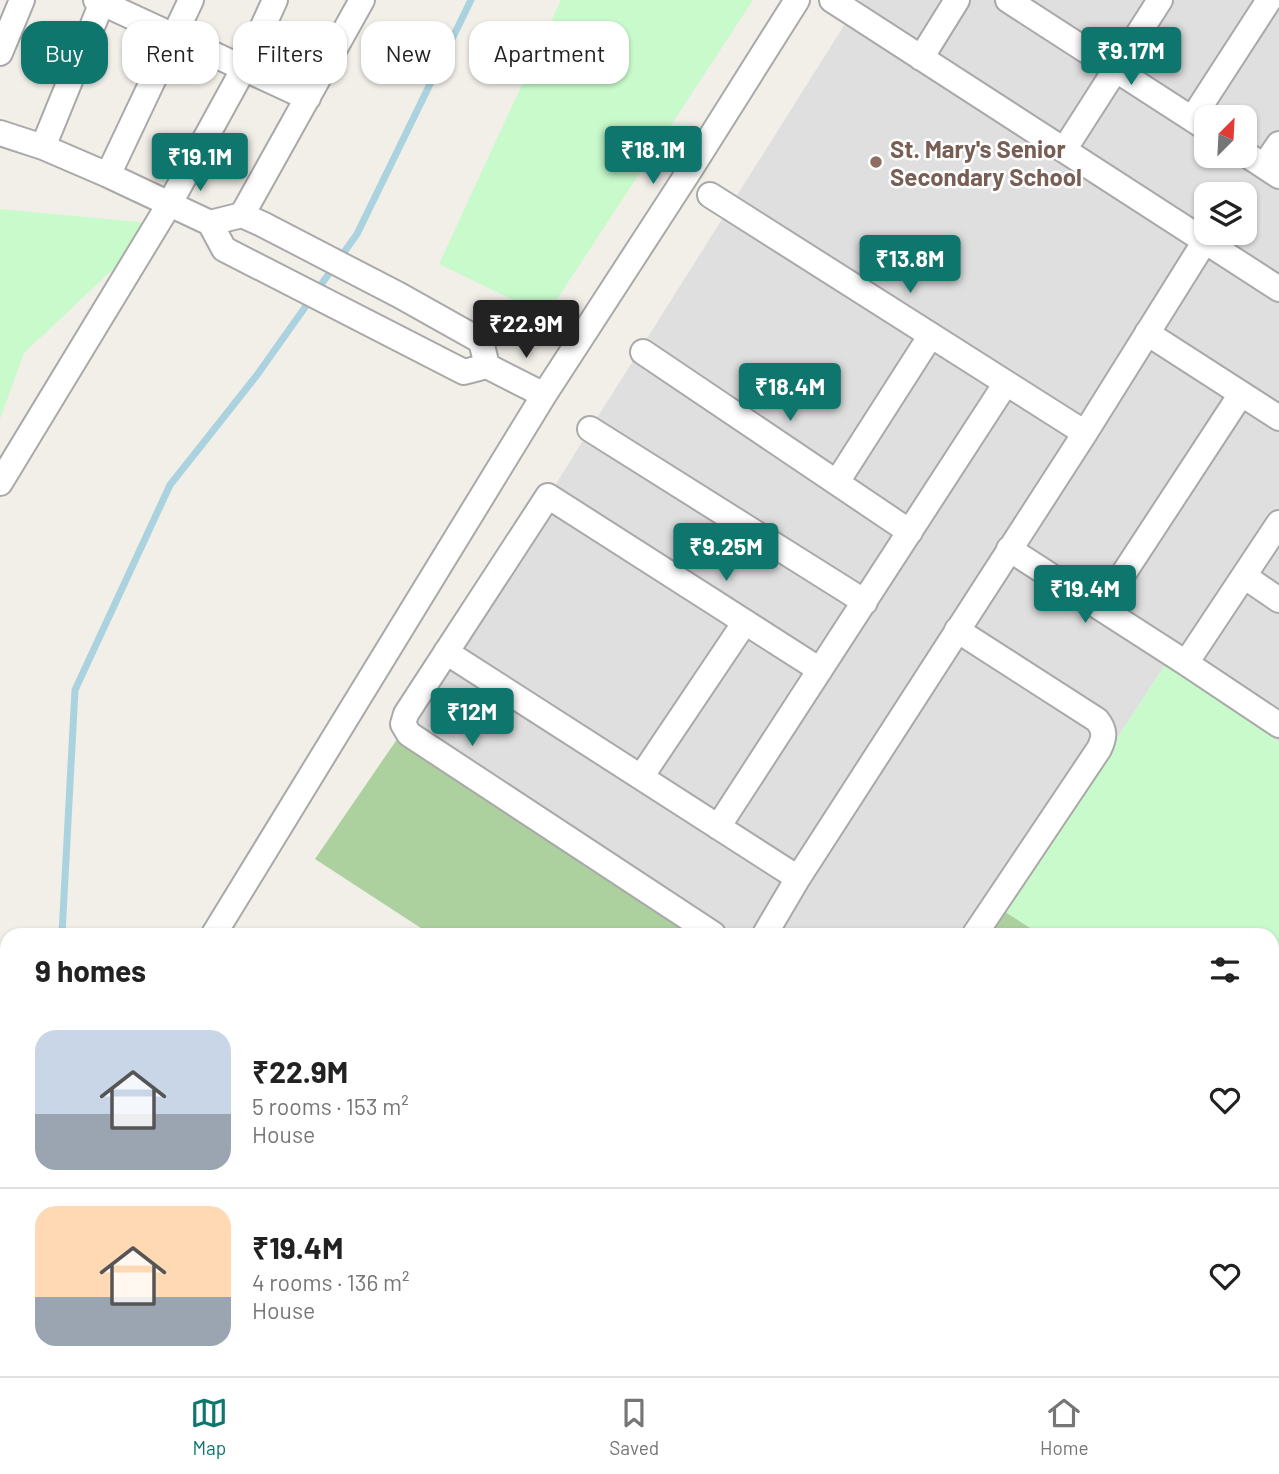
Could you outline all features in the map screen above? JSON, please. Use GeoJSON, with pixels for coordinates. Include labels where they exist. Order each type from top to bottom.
{"type":"FeatureCollection","features":[{"type":"Feature","properties":{"kind":"street"},"geometry":{"type":"LineString","coordinates":[[0,53],[22,0]]}},
{"type":"Feature","properties":{"kind":"street"},"geometry":{"type":"LineString","coordinates":[[182,21],[191,0]]}},
{"type":"Feature","properties":{"kind":"street"},"geometry":{"type":"LineString","coordinates":[[265,21],[275,0]]}},
{"type":"Feature","properties":{"kind":"street"},"geometry":{"type":"LineString","coordinates":[[252,220],[308,98],[362,0]]}},
{"type":"Feature","properties":{"kind":"street"},"geometry":{"type":"LineString","coordinates":[[218,928],[544,395],[797,0]]}},
{"type":"Feature","properties":{"kind":"street"},"geometry":{"type":"LineString","coordinates":[[832,0],[1194,235]]}},
{"type":"Feature","properties":{"kind":"street"},"geometry":{"type":"LineString","coordinates":[[921,58],[957,0]]}},
{"type":"Feature","properties":{"kind":"street"},"geometry":{"type":"LineString","coordinates":[[1008,0],[1194,121]]}},
{"type":"Feature","properties":{"kind":"street"},"geometry":{"type":"LineString","coordinates":[[1064,150],[1160,0]]}},
{"type":"Feature","properties":{"kind":"street"},"geometry":{"type":"LineString","coordinates":[[1210,105],[1269,0]]}},
{"type":"Feature","properties":{"kind":"street"},"geometry":{"type":"LineString","coordinates":[[43,147],[100,1],[143,21]]}},
{"type":"Feature","properties":{"kind":"street"},"geometry":{"type":"LineString","coordinates":[[108,175],[152,84]]}},
{"type":"Feature","properties":{"kind":"street"},"geometry":{"type":"LineString","coordinates":[[0,484],[170,203],[235,84]]}},
{"type":"Feature","properties":{"kind":"street"},"geometry":{"type":"LineString","coordinates":[[278,84],[308,98]]}},
{"type":"Feature","properties":{"kind":"street"},"geometry":{"type":"LineString","coordinates":[[0,132],[108,175],[210,223],[252,220],[481,341],[487,366]]}},
{"type":"Feature","properties":{"kind":"street"},"geometry":{"type":"LineString","coordinates":[[1263,165],[1279,144]]}},
{"type":"Feature","properties":{"kind":"street"},"geometry":{"type":"LineString","coordinates":[[710,195],[1085,433]]}},
{"type":"Feature","properties":{"kind":"street"},"geometry":{"type":"LineString","coordinates":[[210,223],[224,249],[313,295],[464,372],[487,366],[544,395]]}},
{"type":"Feature","properties":{"kind":"street"},"geometry":{"type":"LineString","coordinates":[[769,928],[1203,245]]}},
{"type":"Feature","properties":{"kind":"street"},"geometry":{"type":"LineString","coordinates":[[1210,245],[1279,289]]}},
{"type":"Feature","properties":{"kind":"street"},"geometry":{"type":"LineString","coordinates":[[1147,333],[1279,418]]}},
{"type":"Feature","properties":{"kind":"street"},"geometry":{"type":"LineString","coordinates":[[836,482],[931,335]]}},
{"type":"Feature","properties":{"kind":"street"},"geometry":{"type":"LineString","coordinates":[[643,352],[910,532]]}},
{"type":"Feature","properties":{"kind":"street"},"geometry":{"type":"LineString","coordinates":[[719,827],[1006,383]]}},
{"type":"Feature","properties":{"kind":"street"},"geometry":{"type":"LineString","coordinates":[[1101,608],[1241,394]]}},
{"type":"Feature","properties":{"kind":"street"},"geometry":{"type":"LineString","coordinates":[[590,429],[865,602]]}},
{"type":"Feature","properties":{"kind":"street"},"geometry":{"type":"LineString","coordinates":[[704,928],[409,734],[403,724],[407,714],[548,496],[820,670]]}},
{"type":"Feature","properties":{"kind":"street"},"geometry":{"type":"LineString","coordinates":[[1186,663],[1279,523]]}},
{"type":"Feature","properties":{"kind":"street"},"geometry":{"type":"LineString","coordinates":[[1009,549],[1279,725]]}},
{"type":"Feature","properties":{"kind":"street"},"geometry":{"type":"LineString","coordinates":[[1244,576],[1279,600]]}},
{"type":"Feature","properties":{"kind":"street"},"geometry":{"type":"LineString","coordinates":[[641,777],[745,622]]}},
{"type":"Feature","properties":{"kind":"street"},"geometry":{"type":"LineString","coordinates":[[957,629],[1097,720],[1103,729],[1104,739],[979,928]]}},
{"type":"Feature","properties":{"kind":"street"},"geometry":{"type":"LineString","coordinates":[[446,652],[798,878]]}},
{"type":"Feature","properties":{"kind":"shaded area"},"geometry":{"type":"Polygon","coordinates":[[[860,0],[1279,0],[1279,742],[1165,665],[993,928],[713,928],[404,729],[860,0]]]}},
{"type":"Feature","properties":{"kind":"green space"},"geometry":{"type":"Polygon","coordinates":[[[561,0],[753,0],[546,316],[439,264],[522,84],[629,84],[629,21],[551,21],[561,0]]]}},
{"type":"Feature","properties":{"kind":"green space"},"geometry":{"type":"Polygon","coordinates":[[[0,209],[161,224],[24,353],[0,419],[0,209]]]}},
{"type":"Feature","properties":{"kind":"green space"},"geometry":{"type":"Polygon","coordinates":[[[1165,665],[1279,742],[1279,928],[1031,928],[1004,911],[1165,665]]]}},
{"type":"Feature","properties":{"kind":"green space"},"geometry":{"type":"Polygon","coordinates":[[[404,729],[713,928],[421,928],[315,859],[404,729]]]}},
{"type":"Feature","properties":{"kind":"green space"},"geometry":{"type":"Polygon","coordinates":[[[1004,911],[1031,928],[993,928],[1004,911]]]}},
{"type":"Feature","properties":{"kind":"waterway"},"geometry":{"type":"LineString","coordinates":[[62,928],[75,690],[170,485],[257,375],[357,234],[471,0]]}},
{"type":"Feature","properties":{"kind":"place","name":"St. Mary's Senior Secondary School"},"geometry":{"type":"Point","coordinates":[876,162]}}]}
